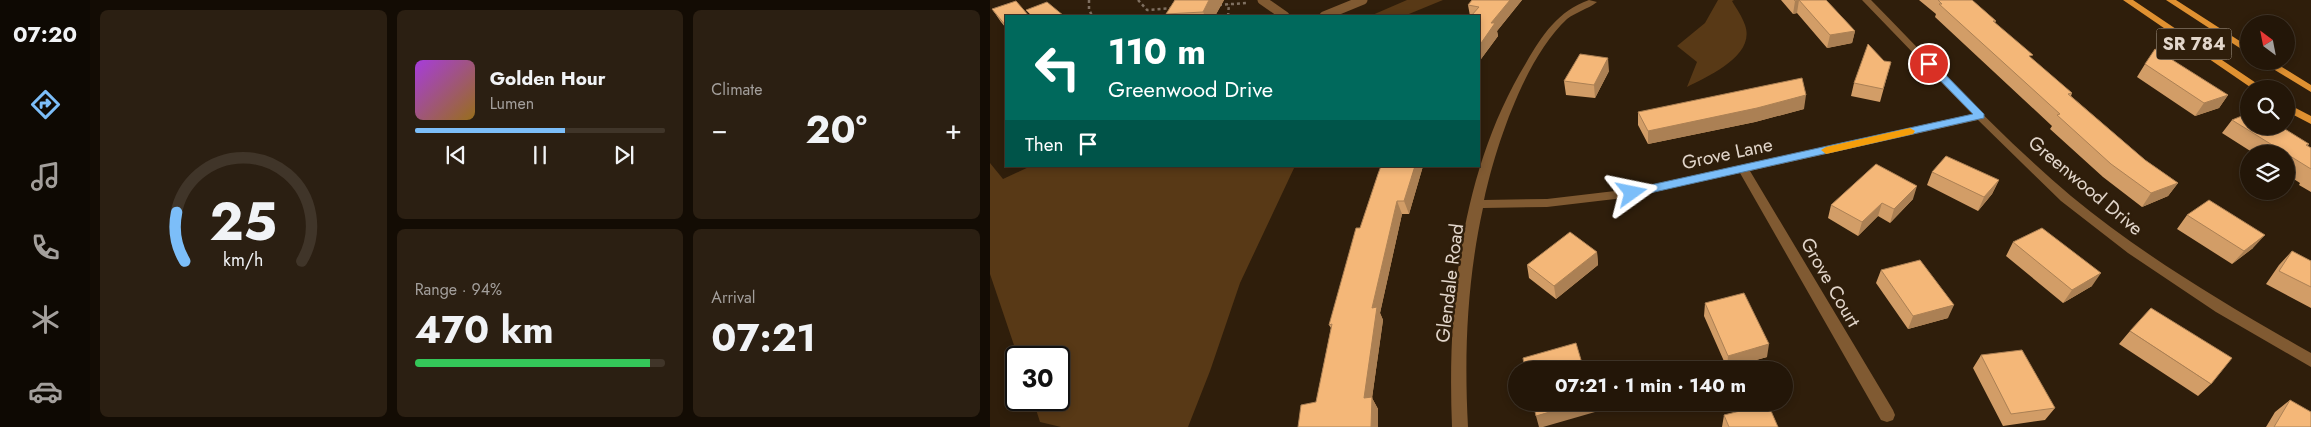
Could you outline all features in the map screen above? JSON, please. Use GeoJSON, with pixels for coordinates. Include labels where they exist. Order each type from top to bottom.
{"type":"FeatureCollection","features":[{"type":"Feature","properties":{"kind":"main road","name":"SR 784"},"geometry":{"type":"LineString","coordinates":[[2128,0],[2247,80]]}},
{"type":"Feature","properties":{"kind":"main road","name":"SR 784"},"geometry":{"type":"LineString","coordinates":[[2170,0],[2240,45]]}},
{"type":"Feature","properties":{"kind":"main road"},"geometry":{"type":"LineString","coordinates":[[2280,70],[2311,89]]}},
{"type":"Feature","properties":{"kind":"main road"},"geometry":{"type":"LineString","coordinates":[[2295,111],[2311,121]]}},
{"type":"Feature","properties":{"kind":"street","name":"Greenwood Drive"},"geometry":{"type":"LineString","coordinates":[[1866,0],[2040,175],[2076,206],[2127,246],[2244,323],[2311,361]]}},
{"type":"Feature","properties":{"kind":"street","name":"Glendale Road"},"geometry":{"type":"LineString","coordinates":[[1460,427],[1459,358],[1462,296],[1468,247],[1495,137],[1511,97],[1530,62],[1556,24],[1567,14],[1592,2]]}},
{"type":"Feature","properties":{"kind":"street","name":"Grove Lane"},"geometry":{"type":"LineString","coordinates":[[1478,204],[1516,205],[1590,199],[1632,193],[1980,116]]}},
{"type":"Feature","properties":{"kind":"street","name":"Grove Court"},"geometry":{"type":"LineString","coordinates":[[1742,169],[1887,415]]}},
{"type":"Feature","properties":{"kind":"lane"},"geometry":{"type":"LineString","coordinates":[[1326,15],[1364,0]]}},
{"type":"Feature","properties":{"kind":"lane"},"geometry":{"type":"LineString","coordinates":[[1263,1],[1284,15]]}},
{"type":"Feature","properties":{"kind":"path"},"geometry":{"type":"LineString","coordinates":[[1089,0],[1089,9],[1092,15]]}},
{"type":"Feature","properties":{"kind":"path"},"geometry":{"type":"LineString","coordinates":[[1138,0],[1147,10],[1174,8]]}},
{"type":"Feature","properties":{"kind":"path"},"geometry":{"type":"LineString","coordinates":[[1220,4],[1222,0]]}},
{"type":"Feature","properties":{"kind":"path"},"geometry":{"type":"LineString","coordinates":[[1211,5],[1263,1]]}},
{"type":"Feature","properties":{"kind":"path"},"geometry":{"type":"LineString","coordinates":[[1228,15],[1229,4]]}},
{"type":"Feature","properties":{"kind":"shaded area"},"geometry":{"type":"Polygon","coordinates":[[[1407,0],[1443,0],[1406,15],[1372,15],[1407,0]]]}},
{"type":"Feature","properties":{"kind":"shaded area"},"geometry":{"type":"Polygon","coordinates":[[[1718,0],[1734,0],[1732,1],[1745,25],[1747,36],[1744,46],[1728,64],[1687,87],[1697,62],[1677,46],[1705,23],[1718,0]]]}},
{"type":"Feature","properties":{"kind":"shaded area"},"geometry":{"type":"Polygon","coordinates":[[[990,163],[1003,179],[1029,167],[1295,167],[1240,283],[1210,371],[1188,427],[1061,427],[1040,422],[1036,411],[1070,411],[1070,346],[1014,346],[990,274],[990,163]]]}},
{"type":"Feature","properties":{"kind":"building"},"geometry":{"type":"Polygon","coordinates":[[[1175,0],[1209,0],[1203,12],[1166,14],[1175,0]]]}},
{"type":"Feature","properties":{"kind":"building"},"geometry":{"type":"Polygon","coordinates":[[[1472,0],[1510,0],[1491,23],[1495,23],[1480,45],[1480,15],[1472,15],[1479,7],[1468,5],[1472,0]]]}},
{"type":"Feature","properties":{"kind":"building"},"geometry":{"type":"Polygon","coordinates":[[[1799,0],[1826,0],[1855,31],[1830,35],[1799,0]]]}},
{"type":"Feature","properties":{"kind":"building"},"geometry":{"type":"Polygon","coordinates":[[[1938,0],[1972,0],[1996,21],[1993,21],[2033,55],[2029,56],[2072,93],[2068,94],[2145,160],[2178,183],[2151,193],[2111,164],[2057,115],[2060,114],[1939,4],[1942,4],[1938,0]]]}},
{"type":"Feature","properties":{"kind":"building"},"geometry":{"type":"Polygon","coordinates":[[[1016,1],[1028,15],[1005,15],[1005,25],[992,9],[1016,1]]]}},
{"type":"Feature","properties":{"kind":"building"},"geometry":{"type":"Polygon","coordinates":[[[1047,2],[1063,15],[1031,15],[1026,10],[1047,2]]]}},
{"type":"Feature","properties":{"kind":"building"},"geometry":{"type":"Polygon","coordinates":[[[1868,44],[1884,61],[1891,62],[1883,89],[1854,83],[1868,44]]]}},
{"type":"Feature","properties":{"kind":"building"},"geometry":{"type":"Polygon","coordinates":[[[2155,49],[2228,95],[2204,103],[2145,64],[2155,49]]]}},
{"type":"Feature","properties":{"kind":"building"},"geometry":{"type":"Polygon","coordinates":[[[1580,54],[1608,58],[1594,85],[1564,81],[1580,54]]]}},
{"type":"Feature","properties":{"kind":"building"},"geometry":{"type":"Polygon","coordinates":[[[1802,78],[1806,95],[1757,108],[1648,131],[1638,112],[1802,78]]]}},
{"type":"Feature","properties":{"kind":"building"},"geometry":{"type":"Polygon","coordinates":[[[2240,117],[2240,125],[2232,120],[2240,117]]]}},
{"type":"Feature","properties":{"kind":"building"},"geometry":{"type":"Polygon","coordinates":[[[2256,135],[2294,135],[2309,144],[2306,145],[2311,148],[2311,169],[2295,159],[2295,145],[2272,145],[2256,135]]]}},
{"type":"Feature","properties":{"kind":"building"},"geometry":{"type":"Polygon","coordinates":[[[1946,156],[1999,180],[1984,197],[1932,172],[1946,156]]]}},
{"type":"Feature","properties":{"kind":"building"},"geometry":{"type":"Polygon","coordinates":[[[1876,164],[1917,186],[1894,209],[1882,203],[1862,222],[1831,205],[1876,164]]]}},
{"type":"Feature","properties":{"kind":"building"},"geometry":{"type":"Polygon","coordinates":[[[1381,167],[1415,167],[1404,201],[1397,201],[1372,308],[1377,307],[1364,398],[1372,397],[1371,427],[1298,427],[1301,405],[1316,402],[1332,324],[1329,325],[1356,228],[1360,228],[1381,167]]]}},
{"type":"Feature","properties":{"kind":"building"},"geometry":{"type":"Polygon","coordinates":[[[2209,200],[2265,235],[2244,251],[2187,215],[2209,200]]]}},
{"type":"Feature","properties":{"kind":"building"},"geometry":{"type":"Polygon","coordinates":[[[2042,228],[2101,273],[2072,290],[2013,242],[2042,228]]]}},
{"type":"Feature","properties":{"kind":"building"},"geometry":{"type":"Polygon","coordinates":[[[1570,232],[1597,252],[1554,286],[1527,265],[1570,232]]]}},
{"type":"Feature","properties":{"kind":"building"},"geometry":{"type":"Polygon","coordinates":[[[2292,251],[2311,261],[2311,287],[2279,271],[2292,251]]]}},
{"type":"Feature","properties":{"kind":"building"},"geometry":{"type":"Polygon","coordinates":[[[1920,260],[1954,305],[1913,316],[1881,270],[1920,260]]]}},
{"type":"Feature","properties":{"kind":"building"},"geometry":{"type":"Polygon","coordinates":[[[1744,293],[1769,344],[1728,356],[1705,303],[1744,293]]]}},
{"type":"Feature","properties":{"kind":"building"},"geometry":{"type":"Polygon","coordinates":[[[2151,308],[2232,358],[2211,384],[2130,331],[2151,308]]]}},
{"type":"Feature","properties":{"kind":"building"},"geometry":{"type":"Polygon","coordinates":[[[1576,343],[1581,361],[1524,361],[1523,358],[1576,343]]]}},
{"type":"Feature","properties":{"kind":"building"},"geometry":{"type":"Polygon","coordinates":[[[2022,350],[2055,408],[2011,414],[1981,355],[2022,350]]]}},
{"type":"Feature","properties":{"kind":"building"},"geometry":{"type":"Polygon","coordinates":[[[2290,400],[2311,412],[2311,427],[2274,427],[2290,400]]]}},
{"type":"Feature","properties":{"kind":"building"},"geometry":{"type":"Polygon","coordinates":[[[1535,411],[1553,411],[1536,416],[1535,411]]]}},
{"type":"Feature","properties":{"kind":"building"},"geometry":{"type":"Polygon","coordinates":[[[1740,411],[1771,411],[1778,427],[1729,427],[1724,415],[1740,411]]]}},
{"type":"Feature","properties":{"kind":"slow traffic"},"geometry":{"type":"LineString","coordinates":[[1826,150],[1910,131]]}},
{"type":"Feature","properties":{"kind":"route"},"geometry":{"type":"LineString","coordinates":[[1632,193],[1980,116],[1929,64]]}}]}
